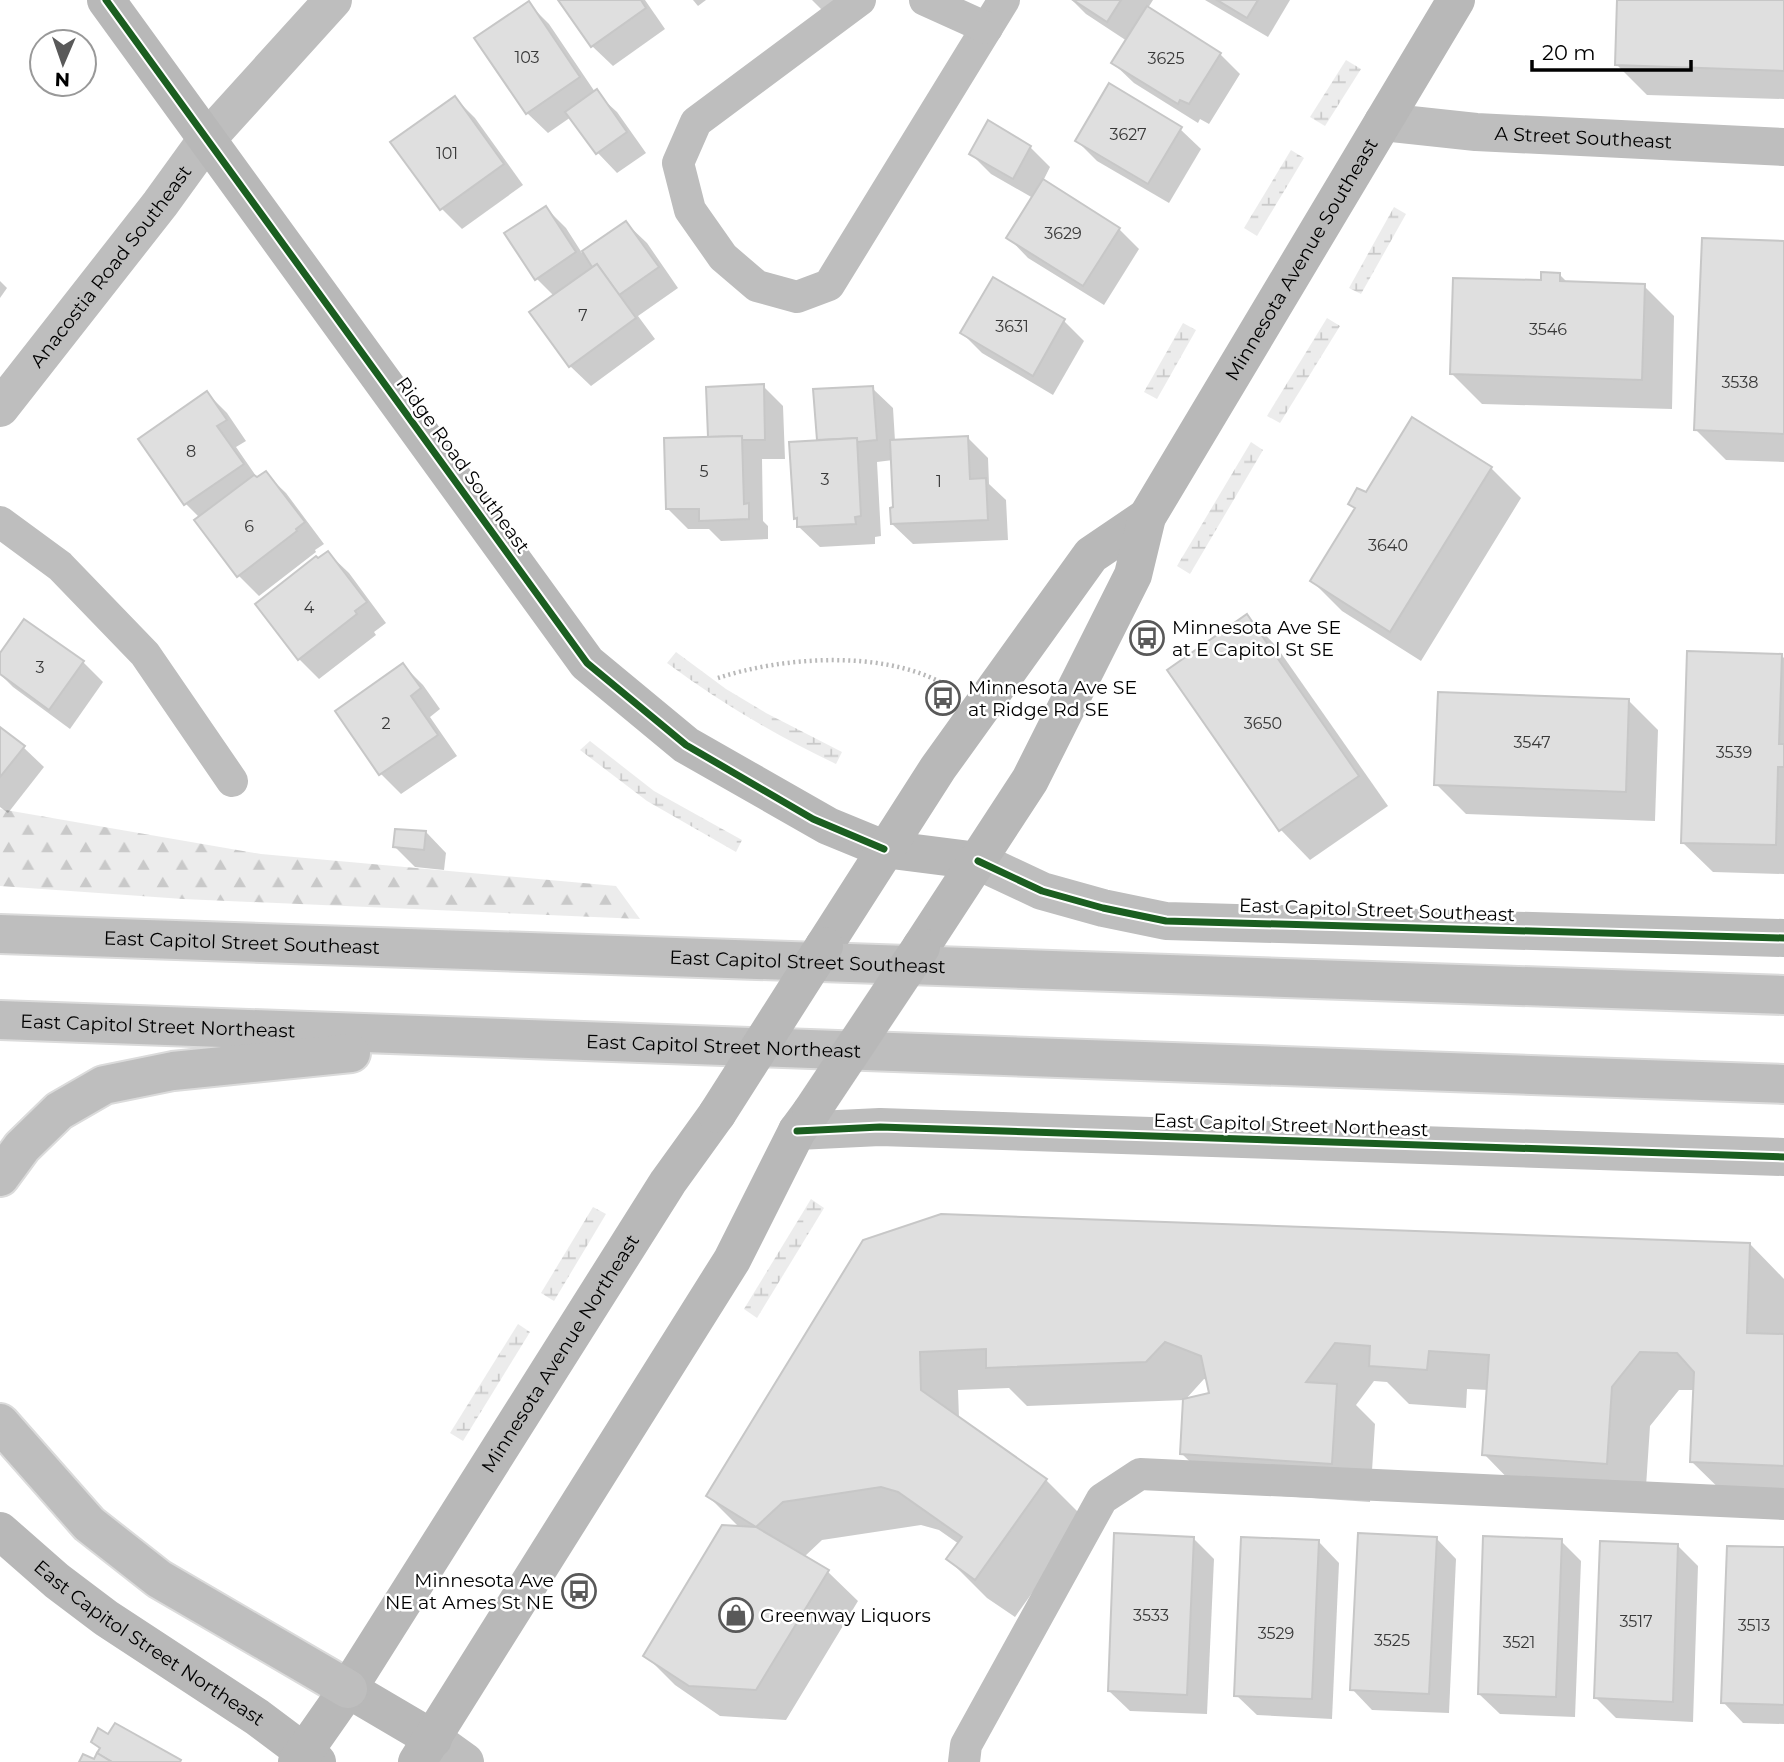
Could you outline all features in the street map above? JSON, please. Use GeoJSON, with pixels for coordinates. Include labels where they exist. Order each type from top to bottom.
{"type":"FeatureCollection","features":[{"type":"Feature","properties":{"kind":"main road","name":"Ridge Road Southeast"},"geometry":{"type":"LineString","coordinates":[[106,0],[587,663],[686,745],[813,818],[884,849],[978,861]]}},
{"type":"Feature","properties":{"kind":"main road","name":"Anacostia Road Southeast"},"geometry":{"type":"LineString","coordinates":[[0,408],[160,204],[207,139],[333,0]]}},
{"type":"Feature","properties":{"kind":"main road","name":"Minnesota Avenue Southeast"},"geometry":{"type":"LineString","coordinates":[[804,1121],[1030,780],[1133,575],[1147,517],[1457,0]]}},
{"type":"Feature","properties":{"kind":"main road","name":"A Street Southeast"},"geometry":{"type":"LineString","coordinates":[[1383,122],[1476,132],[1784,147]]}},
{"type":"Feature","properties":{"kind":"main road","name":"Minnesota Avenue Southeast"},"geometry":{"type":"LineString","coordinates":[[824,946],[938,768],[1091,555],[1147,517]]}},
{"type":"Feature","properties":{"kind":"main road","name":"East Capitol Street Southeast"},"geometry":{"type":"LineString","coordinates":[[978,861],[1042,891],[1103,908],[1166,921],[1317,923],[1784,938]]}},
{"type":"Feature","properties":{"kind":"main road","name":"East Capitol Street Southeast"},"geometry":{"type":"LineString","coordinates":[[0,934],[1784,995]]}},
{"type":"Feature","properties":{"kind":"main road","name":"Minnesota Avenue Northeast"},"geometry":{"type":"LineString","coordinates":[[305,1759],[667,1182],[717,1114],[824,946]]}},
{"type":"Feature","properties":{"kind":"main road","name":"East Capitol Street Northeast"},"geometry":{"type":"LineString","coordinates":[[0,1020],[1784,1084]]}},
{"type":"Feature","properties":{"kind":"main road"},"geometry":{"type":"LineString","coordinates":[[0,1177],[22,1147],[59,1111],[104,1085],[173,1071],[398,1048],[641,1043]]}},
{"type":"Feature","properties":{"kind":"main road","name":"East Capitol Street Northeast"},"geometry":{"type":"LineString","coordinates":[[804,1121],[894,1127],[1784,1157]]}},
{"type":"Feature","properties":{"kind":"main road"},"geometry":{"type":"LineString","coordinates":[[425,1751],[732,1260],[804,1121]]}},
{"type":"Feature","properties":{"kind":"main road"},"geometry":{"type":"LineString","coordinates":[[0,1423],[89,1524],[132,1560],[159,1579],[348,1689],[425,1751],[465,1762]]}},
{"type":"Feature","properties":{"kind":"main road","name":"East Capitol Street Northeast"},"geometry":{"type":"LineString","coordinates":[[0,1531],[57,1581],[106,1618],[257,1717],[305,1759]]}},
{"type":"Feature","properties":{"kind":"lane"},"geometry":{"type":"LineString","coordinates":[[860,0],[696,122],[678,163],[690,210],[723,257],[757,286],[797,297],[829,285],[1004,0]]}},
{"type":"Feature","properties":{"kind":"lane"},"geometry":{"type":"LineString","coordinates":[[925,0],[987,29]]}},
{"type":"Feature","properties":{"kind":"lane"},"geometry":{"type":"LineString","coordinates":[[0,523],[60,566],[145,654],[232,781]]}},
{"type":"Feature","properties":{"kind":"lane"},"geometry":{"type":"LineString","coordinates":[[964,1762],[965,1745],[1102,1499],[1140,1474],[1784,1504]]}},
{"type":"Feature","properties":{"kind":"path"},"geometry":{"type":"LineString","coordinates":[[718,678],[811,661],[855,661],[893,666],[924,674],[944,684]]}},
{"type":"Feature","properties":{"kind":"green space"},"geometry":{"type":"Polygon","coordinates":[[[1346,60],[1361,69],[1325,126],[1310,117],[1346,60]]]}},
{"type":"Feature","properties":{"kind":"green space"},"geometry":{"type":"Polygon","coordinates":[[[1291,150],[1304,158],[1257,236],[1244,228],[1291,150]]]}},
{"type":"Feature","properties":{"kind":"green space"},"geometry":{"type":"Polygon","coordinates":[[[1394,207],[1406,214],[1361,294],[1349,288],[1394,207]]]}},
{"type":"Feature","properties":{"kind":"green space"},"geometry":{"type":"Polygon","coordinates":[[[1327,318],[1340,326],[1280,423],[1267,416],[1327,318]]]}},
{"type":"Feature","properties":{"kind":"green space"},"geometry":{"type":"Polygon","coordinates":[[[1183,323],[1196,330],[1157,399],[1144,392],[1183,323]]]}},
{"type":"Feature","properties":{"kind":"green space"},"geometry":{"type":"Polygon","coordinates":[[[1251,442],[1263,450],[1190,574],[1177,566],[1251,442]]]}},
{"type":"Feature","properties":{"kind":"green space"},"geometry":{"type":"Polygon","coordinates":[[[676,652],[726,689],[842,752],[836,764],[728,705],[667,663],[676,652]]]}},
{"type":"Feature","properties":{"kind":"green space"},"geometry":{"type":"Polygon","coordinates":[[[590,741],[654,791],[742,840],[736,852],[647,801],[580,750],[590,741]]]}},
{"type":"Feature","properties":{"kind":"green space"},"geometry":{"type":"Polygon","coordinates":[[[0,809],[261,854],[616,886],[640,919],[183,899],[0,886],[0,809]]]}},
{"type":"Feature","properties":{"kind":"green space"},"geometry":{"type":"Polygon","coordinates":[[[811,1199],[824,1208],[757,1318],[744,1309],[811,1199]]]}},
{"type":"Feature","properties":{"kind":"green space"},"geometry":{"type":"Polygon","coordinates":[[[593,1207],[606,1214],[554,1301],[541,1293],[593,1207]]]}},
{"type":"Feature","properties":{"kind":"green space"},"geometry":{"type":"Polygon","coordinates":[[[518,1324],[530,1332],[463,1441],[450,1433],[518,1324]]]}},
{"type":"Feature","properties":{"kind":"building"},"geometry":{"type":"Polygon","coordinates":[[[558,0],[641,0],[646,8],[591,47],[558,0]]]}},
{"type":"Feature","properties":{"kind":"building"},"geometry":{"type":"Polygon","coordinates":[[[1073,0],[1121,0],[1107,22],[1073,0]]]}},
{"type":"Feature","properties":{"kind":"building"},"geometry":{"type":"Polygon","coordinates":[[[1217,0],[1258,0],[1247,18],[1217,0]]]}},
{"type":"Feature","properties":{"kind":"building"},"geometry":{"type":"Polygon","coordinates":[[[1617,0],[1784,0],[1784,71],[1615,65],[1617,0]]]}},
{"type":"Feature","properties":{"kind":"building"},"geometry":{"type":"Polygon","coordinates":[[[529,1],[580,77],[526,114],[474,38],[529,1]]]}},
{"type":"Feature","properties":{"kind":"building"},"geometry":{"type":"Polygon","coordinates":[[[1147,6],[1221,53],[1189,104],[1180,100],[1178,104],[1111,63],[1147,6]]]}},
{"type":"Feature","properties":{"kind":"building"},"geometry":{"type":"Polygon","coordinates":[[[1109,83],[1182,127],[1148,184],[1075,141],[1109,83]]]}},
{"type":"Feature","properties":{"kind":"building"},"geometry":{"type":"Polygon","coordinates":[[[597,89],[627,132],[596,154],[565,112],[597,89]]]}},
{"type":"Feature","properties":{"kind":"building"},"geometry":{"type":"Polygon","coordinates":[[[455,96],[504,164],[440,210],[390,142],[455,96]]]}},
{"type":"Feature","properties":{"kind":"building"},"geometry":{"type":"Polygon","coordinates":[[[988,120],[1031,146],[1013,179],[969,154],[988,120]]]}},
{"type":"Feature","properties":{"kind":"building"},"geometry":{"type":"Polygon","coordinates":[[[1043,179],[1120,228],[1083,286],[1006,238],[1043,179]]]}},
{"type":"Feature","properties":{"kind":"building"},"geometry":{"type":"Polygon","coordinates":[[[546,206],[576,252],[535,280],[504,233],[546,206]]]}},
{"type":"Feature","properties":{"kind":"building"},"geometry":{"type":"Polygon","coordinates":[[[626,221],[659,267],[619,295],[597,264],[592,267],[582,251],[626,221]]]}},
{"type":"Feature","properties":{"kind":"building"},"geometry":{"type":"Polygon","coordinates":[[[1702,238],[1784,241],[1784,434],[1694,430],[1702,238]]]}},
{"type":"Feature","properties":{"kind":"building"},"geometry":{"type":"Polygon","coordinates":[[[597,264],[636,318],[569,367],[529,312],[597,264]]]}},
{"type":"Feature","properties":{"kind":"building"},"geometry":{"type":"Polygon","coordinates":[[[1541,272],[1560,273],[1560,281],[1645,284],[1642,380],[1450,374],[1453,278],[1541,280],[1541,272]]]}},
{"type":"Feature","properties":{"kind":"building"},"geometry":{"type":"Polygon","coordinates":[[[993,277],[1065,319],[1033,376],[960,333],[993,277]]]}},
{"type":"Feature","properties":{"kind":"building"},"geometry":{"type":"Polygon","coordinates":[[[764,384],[765,440],[742,440],[742,436],[708,437],[706,387],[764,384]]]}},
{"type":"Feature","properties":{"kind":"building"},"geometry":{"type":"Polygon","coordinates":[[[873,386],[877,440],[817,440],[813,389],[873,386]]]}},
{"type":"Feature","properties":{"kind":"building"},"geometry":{"type":"Polygon","coordinates":[[[207,391],[227,420],[217,426],[244,464],[184,505],[138,439],[207,391]]]}},
{"type":"Feature","properties":{"kind":"building"},"geometry":{"type":"Polygon","coordinates":[[[1412,417],[1492,467],[1390,632],[1310,581],[1355,508],[1348,504],[1357,488],[1366,492],[1412,417]]]}},
{"type":"Feature","properties":{"kind":"building"},"geometry":{"type":"Polygon","coordinates":[[[742,436],[744,504],[749,503],[749,519],[699,521],[699,509],[666,509],[664,438],[742,436]]]}},
{"type":"Feature","properties":{"kind":"building"},"geometry":{"type":"Polygon","coordinates":[[[968,436],[970,479],[986,478],[988,520],[891,524],[890,508],[893,507],[890,440],[968,436]]]}},
{"type":"Feature","properties":{"kind":"building"},"geometry":{"type":"Polygon","coordinates":[[[857,438],[861,516],[855,517],[856,524],[797,527],[797,518],[794,519],[789,442],[857,438]]]}},
{"type":"Feature","properties":{"kind":"building"},"geometry":{"type":"Polygon","coordinates":[[[266,471],[305,522],[237,577],[194,520],[254,475],[257,477],[266,471]]]}},
{"type":"Feature","properties":{"kind":"building"},"geometry":{"type":"Polygon","coordinates":[[[328,551],[367,602],[355,611],[357,614],[298,660],[255,604],[316,556],[318,558],[328,551]]]}},
{"type":"Feature","properties":{"kind":"building"},"geometry":{"type":"Polygon","coordinates":[[[1247,614],[1359,776],[1279,831],[1167,670],[1247,614]]]}},
{"type":"Feature","properties":{"kind":"building"},"geometry":{"type":"Polygon","coordinates":[[[24,619],[84,661],[49,710],[0,674],[0,653],[24,619]]]}},
{"type":"Feature","properties":{"kind":"building"},"geometry":{"type":"Polygon","coordinates":[[[1687,651],[1782,654],[1779,744],[1784,744],[1784,767],[1778,767],[1776,845],[1681,843],[1687,651]]]}},
{"type":"Feature","properties":{"kind":"building"},"geometry":{"type":"Polygon","coordinates":[[[403,663],[421,688],[411,696],[438,735],[379,775],[335,711],[403,663]]]}},
{"type":"Feature","properties":{"kind":"building"},"geometry":{"type":"Polygon","coordinates":[[[1438,692],[1629,699],[1626,792],[1434,785],[1438,692]]]}},
{"type":"Feature","properties":{"kind":"building"},"geometry":{"type":"Polygon","coordinates":[[[0,727],[25,746],[0,777],[0,727]]]}},
{"type":"Feature","properties":{"kind":"building"},"geometry":{"type":"Polygon","coordinates":[[[395,829],[426,831],[424,850],[393,847],[395,829]]]}},
{"type":"Feature","properties":{"kind":"building"},"geometry":{"type":"Polygon","coordinates":[[[941,1214],[1750,1243],[1747,1333],[1784,1334],[1784,1466],[1690,1462],[1694,1372],[1677,1353],[1640,1352],[1612,1387],[1607,1464],[1482,1455],[1489,1355],[1429,1351],[1427,1370],[1369,1366],[1370,1346],[1335,1343],[1306,1382],[1337,1384],[1332,1464],[1180,1454],[1183,1399],[1209,1393],[1201,1356],[1165,1342],[1146,1362],[986,1368],[986,1349],[920,1352],[921,1390],[1047,1479],[975,1580],[946,1559],[962,1537],[898,1492],[881,1487],[783,1502],[756,1527],[706,1496],[863,1240],[941,1214]]]}},
{"type":"Feature","properties":{"kind":"building"},"geometry":{"type":"Polygon","coordinates":[[[722,1525],[756,1527],[829,1570],[756,1690],[689,1686],[643,1656],[722,1525]]]}},
{"type":"Feature","properties":{"kind":"building"},"geometry":{"type":"Polygon","coordinates":[[[1114,1533],[1194,1537],[1187,1695],[1108,1691],[1114,1533]]]}},
{"type":"Feature","properties":{"kind":"building"},"geometry":{"type":"Polygon","coordinates":[[[1358,1533],[1437,1537],[1429,1694],[1350,1690],[1358,1533]]]}},
{"type":"Feature","properties":{"kind":"building"},"geometry":{"type":"Polygon","coordinates":[[[1483,1536],[1562,1539],[1556,1697],[1478,1694],[1483,1536]]]}},
{"type":"Feature","properties":{"kind":"building"},"geometry":{"type":"Polygon","coordinates":[[[1241,1537],[1319,1540],[1312,1699],[1234,1696],[1241,1537]]]}},
{"type":"Feature","properties":{"kind":"building"},"geometry":{"type":"Polygon","coordinates":[[[1600,1541],[1678,1544],[1673,1702],[1594,1698],[1600,1541]]]}},
{"type":"Feature","properties":{"kind":"building"},"geometry":{"type":"Polygon","coordinates":[[[1727,1546],[1784,1547],[1784,1705],[1721,1703],[1727,1546]]]}},
{"type":"Feature","properties":{"kind":"building"},"geometry":{"type":"Polygon","coordinates":[[[115,1723],[181,1760],[180,1762],[112,1762],[97,1753],[100,1748],[91,1742],[98,1728],[108,1734],[115,1723]]]}},
{"type":"Feature","properties":{"kind":"building"},"geometry":{"type":"Polygon","coordinates":[[[97,1753],[112,1762],[79,1762],[83,1754],[94,1759],[97,1753]]]}},
{"type":"Feature","properties":{"kind":"cycle path"},"geometry":{"type":"LineString","coordinates":[[106,0],[587,663],[686,745],[813,819],[884,849]]}},
{"type":"Feature","properties":{"kind":"cycle path"},"geometry":{"type":"LineString","coordinates":[[978,861],[1042,891],[1103,908],[1166,921],[1784,938]]}},
{"type":"Feature","properties":{"kind":"cycle path"},"geometry":{"type":"LineString","coordinates":[[797,1131],[880,1127],[1784,1157]]}},
{"type":"Feature","properties":{"kind":"place","name":"Minnesota Ave SE at E Capitol St SE"},"geometry":{"type":"Point","coordinates":[1147,638]}},
{"type":"Feature","properties":{"kind":"place","name":"Minnesota Ave SE at Ridge Rd SE"},"geometry":{"type":"Point","coordinates":[943,698]}},
{"type":"Feature","properties":{"kind":"place","name":"Minnesota Ave NE at Ames St NE"},"geometry":{"type":"Point","coordinates":[579,1591]}},
{"type":"Feature","properties":{"kind":"place","name":"Greenway Liquors"},"geometry":{"type":"Point","coordinates":[736,1615]}}]}
